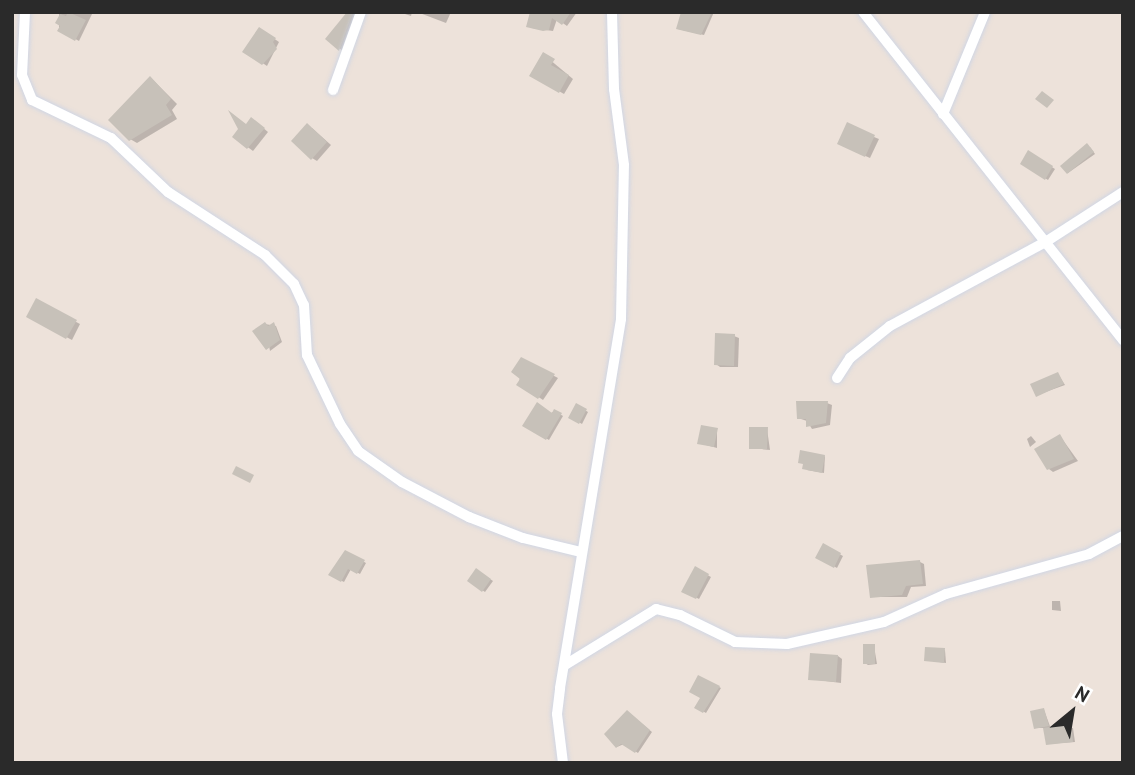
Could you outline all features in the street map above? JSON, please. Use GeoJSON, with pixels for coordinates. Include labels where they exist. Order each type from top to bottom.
{"type":"FeatureCollection","features":[{"type":"Feature","properties":{"kind":"street"},"geometry":{"type":"LineString","coordinates":[[25,12],[22,75],[32,100],[111,138],[168,192],[265,256],[294,284],[304,305],[307,355],[340,424],[358,451],[402,482],[469,517],[523,538],[581,552]]}},
{"type":"Feature","properties":{"kind":"street"},"geometry":{"type":"LineString","coordinates":[[333,90],[361,12]]}},
{"type":"Feature","properties":{"kind":"street"},"geometry":{"type":"LineString","coordinates":[[563,763],[557,714],[581,552],[621,319],[624,165],[614,89],[612,12]]}},
{"type":"Feature","properties":{"kind":"street"},"geometry":{"type":"LineString","coordinates":[[863,12],[1123,340]]}},
{"type":"Feature","properties":{"kind":"street"},"geometry":{"type":"LineString","coordinates":[[943,114],[985,12]]}},
{"type":"Feature","properties":{"kind":"street"},"geometry":{"type":"LineString","coordinates":[[837,378],[850,358],[890,326],[1047,242],[1123,192]]}},
{"type":"Feature","properties":{"kind":"street"},"geometry":{"type":"LineString","coordinates":[[565,666],[642,613],[656,609],[680,615],[735,642],[787,644],[884,622],[946,594],[1089,555],[1123,536]]}},
{"type":"Feature","properties":{"kind":"building"},"geometry":{"type":"Polygon","coordinates":[[[68,12],[86,20],[75,41],[57,31],[60,26],[55,23],[60,14],[66,16],[68,12]]]}},
{"type":"Feature","properties":{"kind":"building"},"geometry":{"type":"Polygon","coordinates":[[[347,12],[353,12],[339,51],[325,39],[347,12]]]}},
{"type":"Feature","properties":{"kind":"building"},"geometry":{"type":"Polygon","coordinates":[[[530,12],[571,12],[562,25],[552,18],[549,30],[543,31],[526,27],[530,12]]]}},
{"type":"Feature","properties":{"kind":"building"},"geometry":{"type":"Polygon","coordinates":[[[681,12],[712,12],[701,35],[676,29],[681,12]]]}},
{"type":"Feature","properties":{"kind":"building"},"geometry":{"type":"Polygon","coordinates":[[[259,27],[276,38],[273,42],[277,49],[262,65],[242,52],[259,27]]]}},
{"type":"Feature","properties":{"kind":"building"},"geometry":{"type":"Polygon","coordinates":[[[543,52],[555,59],[551,65],[569,75],[559,93],[529,76],[543,52]]]}},
{"type":"Feature","properties":{"kind":"building"},"geometry":{"type":"Polygon","coordinates":[[[150,76],[171,99],[166,105],[172,115],[129,141],[108,120],[150,76]]]}},
{"type":"Feature","properties":{"kind":"building"},"geometry":{"type":"Polygon","coordinates":[[[1042,91],[1054,100],[1047,108],[1035,99],[1042,91]]]}},
{"type":"Feature","properties":{"kind":"building"},"geometry":{"type":"Polygon","coordinates":[[[228,110],[246,124],[251,117],[265,128],[247,149],[232,137],[238,129],[228,110]]]}},
{"type":"Feature","properties":{"kind":"building"},"geometry":{"type":"Polygon","coordinates":[[[847,122],[875,135],[865,157],[837,144],[847,122]]]}},
{"type":"Feature","properties":{"kind":"building"},"geometry":{"type":"Polygon","coordinates":[[[307,123],[327,142],[311,160],[291,141],[307,123]]]}},
{"type":"Feature","properties":{"kind":"building"},"geometry":{"type":"Polygon","coordinates":[[[1087,143],[1094,152],[1067,174],[1060,166],[1087,143]]]}},
{"type":"Feature","properties":{"kind":"building"},"geometry":{"type":"Polygon","coordinates":[[[1028,150],[1053,166],[1045,180],[1020,164],[1028,150]]]}},
{"type":"Feature","properties":{"kind":"building"},"geometry":{"type":"Polygon","coordinates":[[[36,298],[77,320],[66,339],[26,317],[36,298]]]}},
{"type":"Feature","properties":{"kind":"building"},"geometry":{"type":"Polygon","coordinates":[[[265,322],[268,326],[274,322],[280,340],[266,350],[252,331],[265,322]]]}},
{"type":"Feature","properties":{"kind":"building"},"geometry":{"type":"Polygon","coordinates":[[[715,333],[735,334],[734,366],[714,365],[715,333]]]}},
{"type":"Feature","properties":{"kind":"building"},"geometry":{"type":"Polygon","coordinates":[[[521,357],[555,374],[538,399],[516,385],[520,379],[511,372],[521,357]]]}},
{"type":"Feature","properties":{"kind":"building"},"geometry":{"type":"Polygon","coordinates":[[[1058,372],[1064,384],[1036,397],[1030,384],[1058,372]]]}},
{"type":"Feature","properties":{"kind":"building"},"geometry":{"type":"Polygon","coordinates":[[[796,401],[828,401],[826,423],[806,427],[806,419],[797,419],[796,401]]]}},
{"type":"Feature","properties":{"kind":"building"},"geometry":{"type":"Polygon","coordinates":[[[537,402],[552,413],[554,409],[562,413],[546,440],[522,426],[537,402]]]}},
{"type":"Feature","properties":{"kind":"building"},"geometry":{"type":"Polygon","coordinates":[[[576,403],[587,409],[579,424],[568,418],[576,403]]]}},
{"type":"Feature","properties":{"kind":"building"},"geometry":{"type":"Polygon","coordinates":[[[701,425],[718,428],[714,447],[697,444],[701,425]]]}},
{"type":"Feature","properties":{"kind":"building"},"geometry":{"type":"Polygon","coordinates":[[[749,427],[768,427],[767,449],[749,449],[749,427]]]}},
{"type":"Feature","properties":{"kind":"building"},"geometry":{"type":"Polygon","coordinates":[[[1060,434],[1074,459],[1047,470],[1034,449],[1060,434]]]}},
{"type":"Feature","properties":{"kind":"building"},"geometry":{"type":"Polygon","coordinates":[[[800,450],[825,455],[822,473],[802,469],[803,464],[798,463],[800,450]]]}},
{"type":"Feature","properties":{"kind":"building"},"geometry":{"type":"Polygon","coordinates":[[[236,466],[254,475],[250,483],[232,474],[236,466]]]}},
{"type":"Feature","properties":{"kind":"building"},"geometry":{"type":"Polygon","coordinates":[[[823,543],[841,553],[834,568],[815,558],[823,543]]]}},
{"type":"Feature","properties":{"kind":"building"},"geometry":{"type":"Polygon","coordinates":[[[345,550],[365,560],[357,574],[348,569],[341,582],[328,575],[345,550]]]}},
{"type":"Feature","properties":{"kind":"building"},"geometry":{"type":"Polygon","coordinates":[[[920,560],[923,584],[906,586],[902,595],[870,598],[866,565],[920,560]]]}},
{"type":"Feature","properties":{"kind":"building"},"geometry":{"type":"Polygon","coordinates":[[[695,566],[709,574],[696,599],[681,592],[695,566]]]}},
{"type":"Feature","properties":{"kind":"building"},"geometry":{"type":"Polygon","coordinates":[[[476,568],[491,579],[482,592],[467,581],[476,568]]]}},
{"type":"Feature","properties":{"kind":"building"},"geometry":{"type":"Polygon","coordinates":[[[863,644],[875,644],[875,664],[863,664],[863,644]]]}},
{"type":"Feature","properties":{"kind":"building"},"geometry":{"type":"Polygon","coordinates":[[[925,647],[945,648],[944,663],[924,661],[925,647]]]}},
{"type":"Feature","properties":{"kind":"building"},"geometry":{"type":"Polygon","coordinates":[[[810,653],[838,655],[836,682],[808,680],[810,653]]]}},
{"type":"Feature","properties":{"kind":"building"},"geometry":{"type":"Polygon","coordinates":[[[698,675],[720,686],[703,713],[694,708],[700,698],[689,692],[698,675]]]}},
{"type":"Feature","properties":{"kind":"building"},"geometry":{"type":"Polygon","coordinates":[[[1044,708],[1049,726],[1034,729],[1030,711],[1044,708]]]}},
{"type":"Feature","properties":{"kind":"building"},"geometry":{"type":"Polygon","coordinates":[[[627,710],[650,730],[635,753],[621,744],[616,748],[604,734],[627,710]]]}},
{"type":"Feature","properties":{"kind":"building"},"geometry":{"type":"Polygon","coordinates":[[[1071,724],[1073,742],[1046,745],[1043,728],[1071,724]]]}}]}
